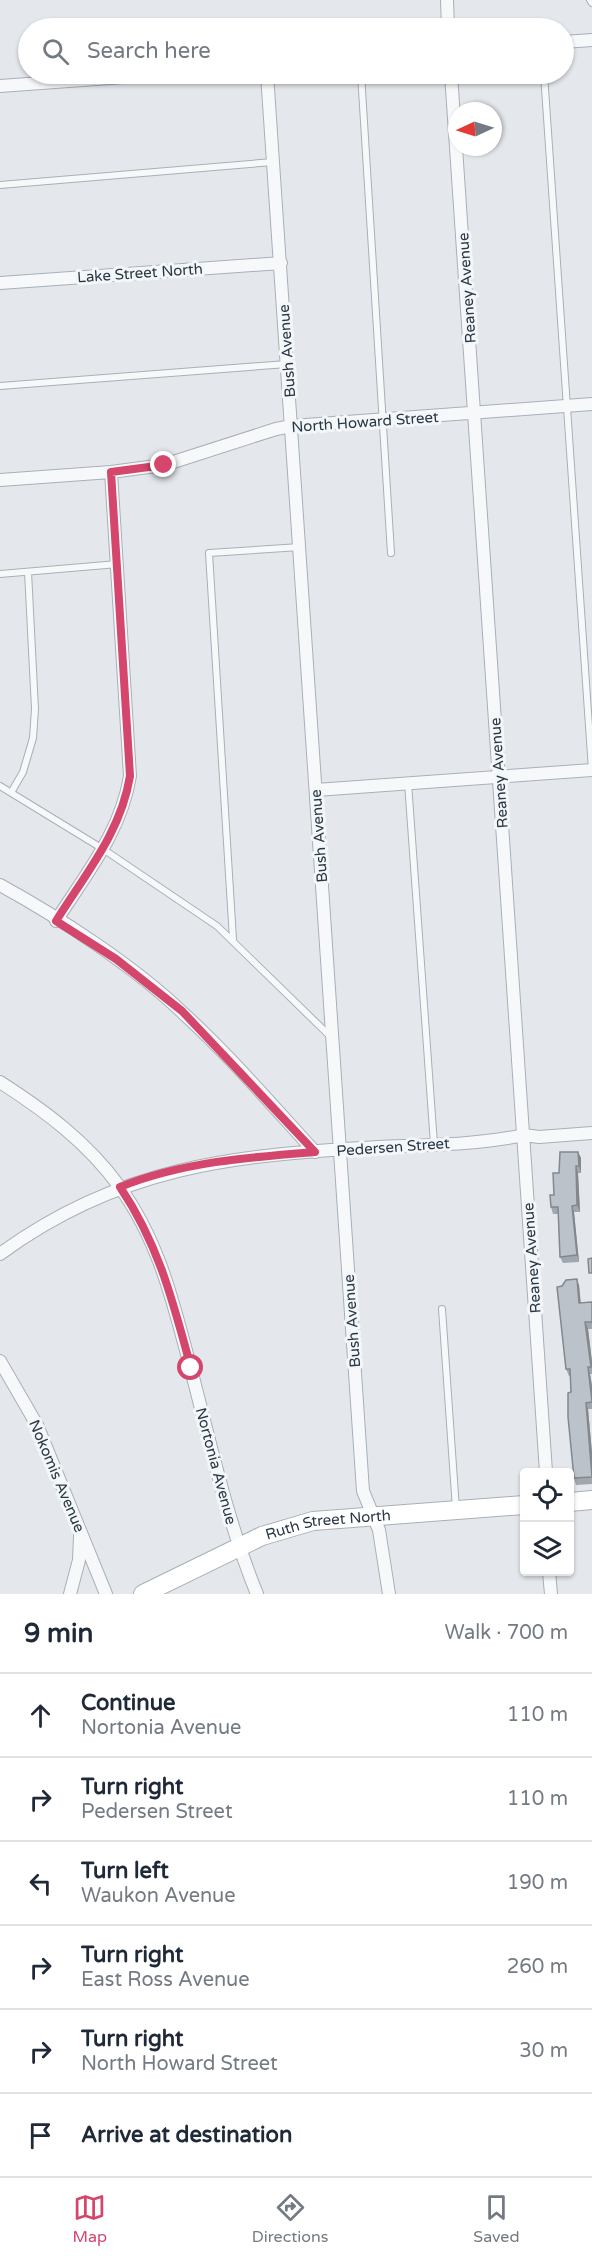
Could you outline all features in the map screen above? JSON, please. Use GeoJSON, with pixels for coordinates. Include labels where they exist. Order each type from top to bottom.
{"type":"FeatureCollection","features":[{"type":"Feature","properties":{"kind":"street"},"geometry":{"type":"LineString","coordinates":[[447,0],[448,18]]}},
{"type":"Feature","properties":{"kind":"street"},"geometry":{"type":"LineString","coordinates":[[574,41],[592,40]]}},
{"type":"Feature","properties":{"kind":"street"},"geometry":{"type":"LineString","coordinates":[[0,86],[28,84]]}},
{"type":"Feature","properties":{"kind":"street","name":"Bush Avenue"},"geometry":{"type":"LineString","coordinates":[[268,84],[363,1491],[371,1516],[379,1530],[389,1594]]}},
{"type":"Feature","properties":{"kind":"street","name":"Reaney Avenue"},"geometry":{"type":"LineString","coordinates":[[453,84],[546,1468]]}},
{"type":"Feature","properties":{"kind":"street","name":"Lake Street North"},"geometry":{"type":"LineString","coordinates":[[0,283],[281,262]]}},
{"type":"Feature","properties":{"kind":"street","name":"North Howard Street"},"geometry":{"type":"LineString","coordinates":[[0,480],[111,472],[164,465],[292,426],[592,404]]}},
{"type":"Feature","properties":{"kind":"street"},"geometry":{"type":"LineString","coordinates":[[56,921],[120,819],[130,776],[111,472]]}},
{"type":"Feature","properties":{"kind":"street"},"geometry":{"type":"LineString","coordinates":[[316,790],[592,770]]}},
{"type":"Feature","properties":{"kind":"street"},"geometry":{"type":"LineString","coordinates":[[0,885],[116,959],[182,1011],[315,1152]]}},
{"type":"Feature","properties":{"kind":"street","name":"Nortonia Avenue"},"geometry":{"type":"LineString","coordinates":[[0,1082],[46,1112],[96,1158],[120,1187],[148,1234],[162,1266],[238,1548],[257,1594]]}},
{"type":"Feature","properties":{"kind":"street","name":"Pedersen Street"},"geometry":{"type":"LineString","coordinates":[[0,1254],[66,1211],[120,1187],[201,1165],[315,1152],[524,1135],[539,1137],[592,1133]]}},
{"type":"Feature","properties":{"kind":"street","name":"Nokomis Avenue"},"geometry":{"type":"LineString","coordinates":[[0,1361],[37,1425],[106,1594]]}},
{"type":"Feature","properties":{"kind":"street"},"geometry":{"type":"LineString","coordinates":[[574,1502],[592,1500]]}},
{"type":"Feature","properties":{"kind":"street","name":"Ruth Street North"},"geometry":{"type":"LineString","coordinates":[[143,1594],[238,1548],[296,1526],[371,1516],[520,1505]]}},
{"type":"Feature","properties":{"kind":"street"},"geometry":{"type":"LineString","coordinates":[[70,1594],[79,1560],[80,1532]]}},
{"type":"Feature","properties":{"kind":"street"},"geometry":{"type":"LineString","coordinates":[[549,1576],[551,1594]]}},
{"type":"Feature","properties":{"kind":"lane"},"geometry":{"type":"LineString","coordinates":[[362,84],[391,553]]}},
{"type":"Feature","properties":{"kind":"lane"},"geometry":{"type":"LineString","coordinates":[[545,84],[592,770]]}},
{"type":"Feature","properties":{"kind":"lane"},"geometry":{"type":"LineString","coordinates":[[0,185],[274,162]]}},
{"type":"Feature","properties":{"kind":"lane"},"geometry":{"type":"LineString","coordinates":[[0,386],[288,364]]}},
{"type":"Feature","properties":{"kind":"lane"},"geometry":{"type":"LineString","coordinates":[[233,939],[209,553],[300,547]]}},
{"type":"Feature","properties":{"kind":"lane"},"geometry":{"type":"LineString","coordinates":[[0,574],[118,564]]}},
{"type":"Feature","properties":{"kind":"lane"},"geometry":{"type":"LineString","coordinates":[[12,791],[23,772],[33,738],[35,709],[28,572]]}},
{"type":"Feature","properties":{"kind":"lane"},"geometry":{"type":"LineString","coordinates":[[408,783],[434,1144]]}},
{"type":"Feature","properties":{"kind":"lane"},"geometry":{"type":"LineString","coordinates":[[0,786],[12,791],[103,849],[233,939],[333,1039]]}},
{"type":"Feature","properties":{"kind":"lane"},"geometry":{"type":"LineString","coordinates":[[442,1309],[456,1510]]}},
{"type":"Feature","properties":{"kind":"building"},"geometry":{"type":"Polygon","coordinates":[[[560,1152],[578,1152],[579,1166],[576,1166],[577,1205],[572,1206],[577,1255],[560,1257],[558,1207],[551,1207],[550,1195],[554,1195],[553,1173],[559,1173],[560,1152]]]}},
{"type":"Feature","properties":{"kind":"building"},"geometry":{"type":"Polygon","coordinates":[[[592,1258],[592,1273],[589,1273],[588,1259],[592,1258]]]}},
{"type":"Feature","properties":{"kind":"building"},"geometry":{"type":"Polygon","coordinates":[[[577,1279],[579,1303],[592,1302],[592,1322],[585,1322],[591,1367],[588,1367],[592,1402],[586,1403],[592,1477],[574,1478],[568,1417],[568,1393],[571,1392],[570,1369],[566,1369],[557,1287],[562,1286],[566,1280],[577,1279]]]}},
{"type":"Feature","properties":{"kind":"route"},"geometry":{"type":"LineString","coordinates":[[164,465],[111,472],[130,776],[120,819],[112,835],[56,921],[116,959],[182,1011],[211,1039],[315,1152],[233,1159],[157,1175],[120,1187],[148,1234],[162,1266],[191,1368]]}}]}
